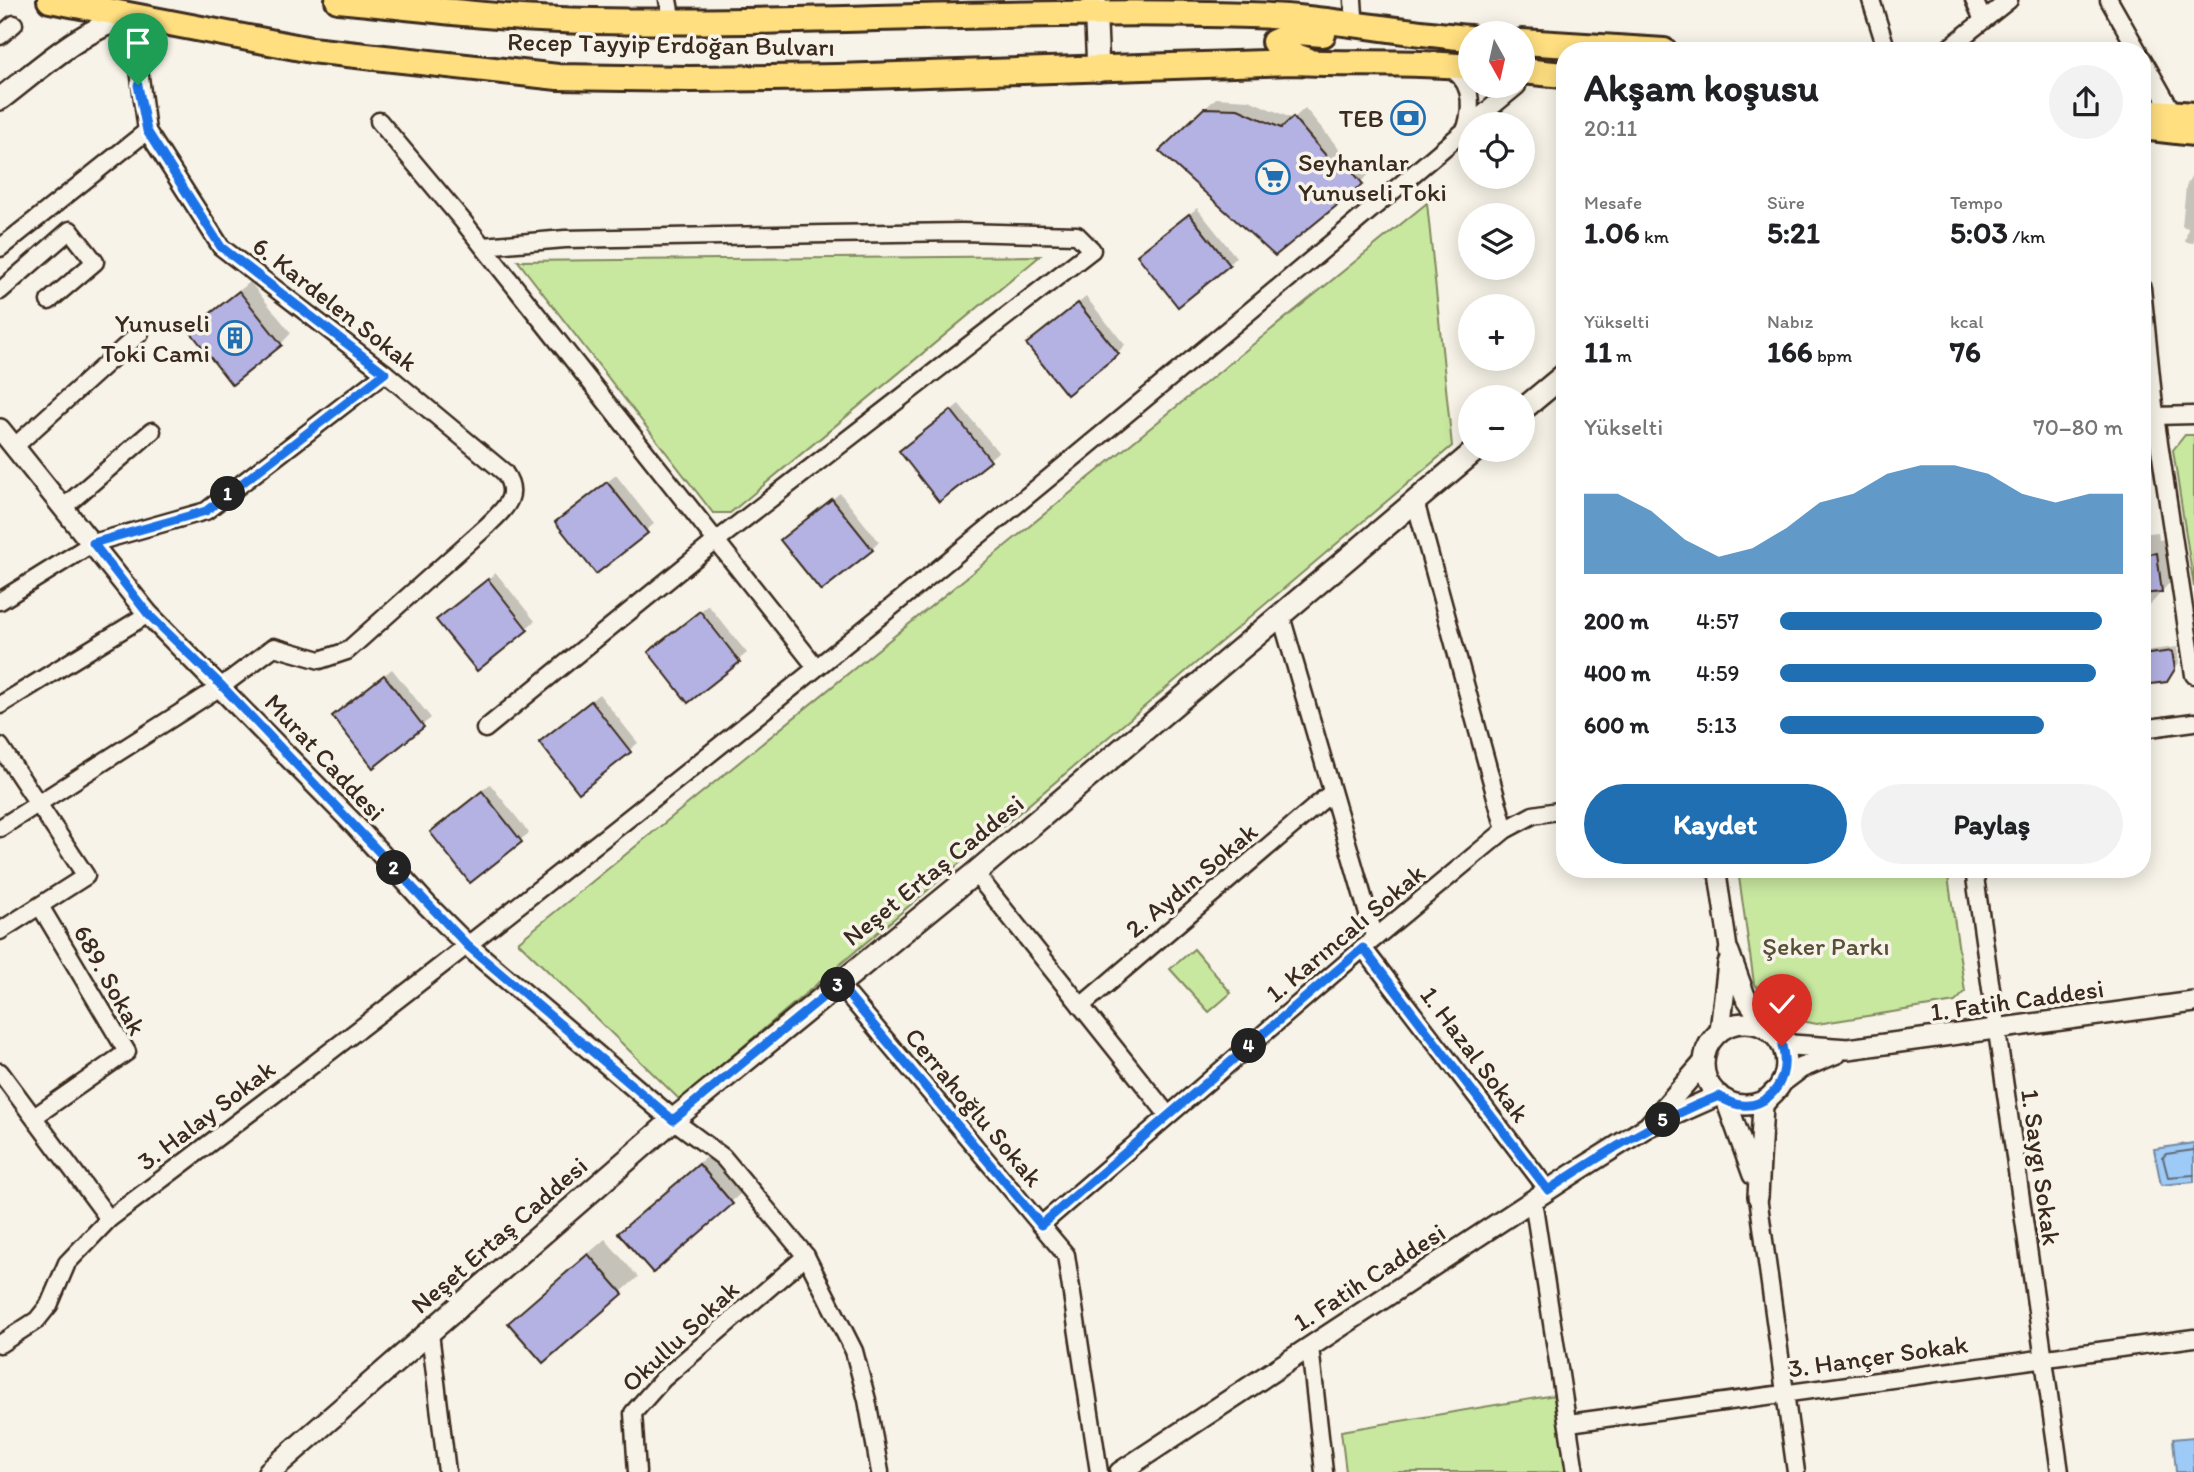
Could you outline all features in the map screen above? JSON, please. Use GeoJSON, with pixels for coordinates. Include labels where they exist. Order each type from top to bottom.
{"type":"FeatureCollection","features":[{"type":"Feature","properties":{"kind":"main road","name":"Recep Tayyip Erdoğan Bulvarı"},"geometry":{"type":"LineString","coordinates":[[50,0],[311,50],[558,77],[690,79],[1098,71],[1256,63],[1458,66]]}},
{"type":"Feature","properties":{"kind":"main road"},"geometry":{"type":"LineString","coordinates":[[1160,0],[1201,15]]}},
{"type":"Feature","properties":{"kind":"main road","name":"Recep Tayyip Erdoğan Bulvarı"},"geometry":{"type":"LineString","coordinates":[[351,1],[488,15],[1095,7],[1201,15],[1313,19],[1432,34]]}},
{"type":"Feature","properties":{"kind":"main road"},"geometry":{"type":"LineString","coordinates":[[1095,7],[1098,71]]}},
{"type":"Feature","properties":{"kind":"main road"},"geometry":{"type":"LineString","coordinates":[[0,99],[85,34],[105,23],[132,15]]}},
{"type":"Feature","properties":{"kind":"main road"},"geometry":{"type":"LineString","coordinates":[[1310,63],[1282,51],[1274,42],[1303,32],[1362,39],[1409,39],[1432,34],[1458,37]]}},
{"type":"Feature","properties":{"kind":"main road"},"geometry":{"type":"LineString","coordinates":[[1535,43],[1556,44]]}},
{"type":"Feature","properties":{"kind":"main road"},"geometry":{"type":"LineString","coordinates":[[1535,77],[1556,76]]}},
{"type":"Feature","properties":{"kind":"main road"},"geometry":{"type":"LineString","coordinates":[[2151,112],[2184,114]]}},
{"type":"Feature","properties":{"kind":"main road"},"geometry":{"type":"LineString","coordinates":[[2151,128],[2194,133]]}},
{"type":"Feature","properties":{"kind":"main road"},"geometry":{"type":"LineString","coordinates":[[1535,399],[1556,382]]}},
{"type":"Feature","properties":{"kind":"main road","name":"Neşet Ertaş Caddesi"},"geometry":{"type":"LineString","coordinates":[[269,1472],[673,1120],[975,873],[1462,462]]}},
{"type":"Feature","properties":{"kind":"street"},"geometry":{"type":"LineString","coordinates":[[1871,0],[1884,42]]}},
{"type":"Feature","properties":{"kind":"street"},"geometry":{"type":"LineString","coordinates":[[1974,0],[1983,20]]}},
{"type":"Feature","properties":{"kind":"street"},"geometry":{"type":"LineString","coordinates":[[1956,42],[2009,0]]}},
{"type":"Feature","properties":{"kind":"street"},"geometry":{"type":"LineString","coordinates":[[2109,0],[2133,42]]}},
{"type":"Feature","properties":{"kind":"street","name":"6. Kardelen Sokak"},"geometry":{"type":"LineString","coordinates":[[132,15],[147,131],[221,247],[385,373],[504,472],[511,482],[513,495],[508,506],[487,526],[347,651],[320,660],[274,647],[222,686]]}},
{"type":"Feature","properties":{"kind":"street"},"geometry":{"type":"LineString","coordinates":[[0,36],[14,24]]}},
{"type":"Feature","properties":{"kind":"street"},"geometry":{"type":"LineString","coordinates":[[1442,64],[1458,72],[1470,92],[1471,112]]}},
{"type":"Feature","properties":{"kind":"street"},"geometry":{"type":"LineString","coordinates":[[2151,70],[2184,114]]}},
{"type":"Feature","properties":{"kind":"street","name":"3. Halay Sokak"},"geometry":{"type":"LineString","coordinates":[[1485,112],[1501,98]]}},
{"type":"Feature","properties":{"kind":"street"},"geometry":{"type":"LineString","coordinates":[[379,121],[483,246],[816,667]]}},
{"type":"Feature","properties":{"kind":"street"},"geometry":{"type":"LineString","coordinates":[[0,248],[147,131]]}},
{"type":"Feature","properties":{"kind":"street","name":"3. Halay Sokak"},"geometry":{"type":"LineString","coordinates":[[0,1344],[37,1320],[49,1305],[67,1263],[109,1219],[468,946],[816,667],[1187,365],[1458,135]]}},
{"type":"Feature","properties":{"kind":"street"},"geometry":{"type":"LineString","coordinates":[[49,301],[95,262],[52,207]]}},
{"type":"Feature","properties":{"kind":"street"},"geometry":{"type":"LineString","coordinates":[[0,291],[70,230]]}},
{"type":"Feature","properties":{"kind":"street"},"geometry":{"type":"LineString","coordinates":[[483,246],[565,239],[962,232],[1077,235],[1092,250],[716,541],[485,729]]}},
{"type":"Feature","properties":{"kind":"street"},"geometry":{"type":"LineString","coordinates":[[14,447],[139,333]]}},
{"type":"Feature","properties":{"kind":"street"},"geometry":{"type":"LineString","coordinates":[[1,598],[93,543],[206,511],[385,373]]}},
{"type":"Feature","properties":{"kind":"street"},"geometry":{"type":"LineString","coordinates":[[2151,377],[2194,675]]}},
{"type":"Feature","properties":{"kind":"street"},"geometry":{"type":"LineString","coordinates":[[2155,416],[2194,415]]}},
{"type":"Feature","properties":{"kind":"street","name":"Murat Caddesi"},"geometry":{"type":"LineString","coordinates":[[0,429],[148,614],[222,686],[468,946],[673,1120]]}},
{"type":"Feature","properties":{"kind":"street"},"geometry":{"type":"LineString","coordinates":[[64,507],[152,431]]}},
{"type":"Feature","properties":{"kind":"street"},"geometry":{"type":"LineString","coordinates":[[1415,501],[1505,830]]}},
{"type":"Feature","properties":{"kind":"street"},"geometry":{"type":"LineString","coordinates":[[0,705],[148,614]]}},
{"type":"Feature","properties":{"kind":"street"},"geometry":{"type":"LineString","coordinates":[[1281,616],[1332,792],[1369,943]]}},
{"type":"Feature","properties":{"kind":"street"},"geometry":{"type":"LineString","coordinates":[[0,828],[222,686]]}},
{"type":"Feature","properties":{"kind":"street"},"geometry":{"type":"LineString","coordinates":[[2151,728],[2194,722]]}},
{"type":"Feature","properties":{"kind":"street"},"geometry":{"type":"LineString","coordinates":[[0,746],[86,876],[0,931]]}},
{"type":"Feature","properties":{"kind":"street","name":"2. Aydın Sokak"},"geometry":{"type":"LineString","coordinates":[[1081,1006],[1332,792]]}},
{"type":"Feature","properties":{"kind":"street","name":"1. Karıncalı Sokak"},"geometry":{"type":"LineString","coordinates":[[1041,1225],[1369,943],[1505,830],[1533,815],[1556,811]]}},
{"type":"Feature","properties":{"kind":"street"},"geometry":{"type":"LineString","coordinates":[[975,873],[1168,1115]]}},
{"type":"Feature","properties":{"kind":"street"},"geometry":{"type":"LineString","coordinates":[[1718,878],[1729,952],[1745,996],[1754,1013],[1772,1033],[1785,1058],[1777,1088],[1763,1105],[1758,1196]]}},
{"type":"Feature","properties":{"kind":"street","name":"1. Saygı Sokak"},"geometry":{"type":"LineString","coordinates":[[1975,878],[2060,1472]]}},
{"type":"Feature","properties":{"kind":"street","name":"689. Sokak"},"geometry":{"type":"LineString","coordinates":[[34,1117],[127,1052],[40,906]]}},
{"type":"Feature","properties":{"kind":"street","name":"1. Hazal Sokak"},"geometry":{"type":"LineString","coordinates":[[1369,943],[1541,1195]]}},
{"type":"Feature","properties":{"kind":"street"},"geometry":{"type":"LineString","coordinates":[[1720,1031],[1729,952]]}},
{"type":"Feature","properties":{"kind":"street","name":"Cerrahoğlu Sokak"},"geometry":{"type":"LineString","coordinates":[[839,984],[1066,1255],[1099,1472]]}},
{"type":"Feature","properties":{"kind":"street","name":"1. Fatih Caddesi"},"geometry":{"type":"LineString","coordinates":[[1848,1049],[2194,1002]]}},
{"type":"Feature","properties":{"kind":"street"},"geometry":{"type":"LineString","coordinates":[[1647,1127],[1704,1062],[1712,1040],[1729,1026],[1750,1023],[1792,1045],[1848,1049]]}},
{"type":"Feature","properties":{"kind":"street"},"geometry":{"type":"LineString","coordinates":[[1647,1127],[1722,1098],[1751,1104],[1777,1088],[1801,1068],[1848,1049]]}},
{"type":"Feature","properties":{"kind":"street"},"geometry":{"type":"LineString","coordinates":[[1704,1062],[1709,1084],[1722,1098],[1747,1152],[1758,1196],[1796,1472]]}},
{"type":"Feature","properties":{"kind":"street"},"geometry":{"type":"LineString","coordinates":[[0,1072],[109,1219]]}},
{"type":"Feature","properties":{"kind":"street"},"geometry":{"type":"LineString","coordinates":[[673,1120],[723,1157],[806,1256],[854,1351],[867,1400],[880,1472]]}},
{"type":"Feature","properties":{"kind":"street","name":"1. Fatih Caddesi"},"geometry":{"type":"LineString","coordinates":[[1120,1472],[1647,1127]]}},
{"type":"Feature","properties":{"kind":"street"},"geometry":{"type":"LineString","coordinates":[[1541,1195],[1575,1472]]}},
{"type":"Feature","properties":{"kind":"street","name":"Okullu Sokak"},"geometry":{"type":"LineString","coordinates":[[637,1472],[633,1413],[663,1379],[806,1256]]}},
{"type":"Feature","properties":{"kind":"street"},"geometry":{"type":"LineString","coordinates":[[430,1333],[447,1472]]}},
{"type":"Feature","properties":{"kind":"street","name":"3. Hançer Sokak"},"geometry":{"type":"LineString","coordinates":[[1569,1423],[2194,1338]]}},
{"type":"Feature","properties":{"kind":"street"},"geometry":{"type":"LineString","coordinates":[[1310,1348],[1324,1472]]}},
{"type":"Feature","properties":{"kind":"green space"},"geometry":{"type":"Polygon","coordinates":[[[1427,203],[1452,446],[680,1100],[518,942],[1427,203]]]}},
{"type":"Feature","properties":{"kind":"green space"},"geometry":{"type":"Polygon","coordinates":[[[1040,256],[730,513],[713,513],[518,261],[1040,256]]]}},
{"type":"Feature","properties":{"kind":"green space"},"geometry":{"type":"Polygon","coordinates":[[[2185,435],[2194,435],[2194,587],[2173,450],[2185,435]]]}},
{"type":"Feature","properties":{"kind":"green space","name":"Şeker Parkı"},"geometry":{"type":"Polygon","coordinates":[[[1739,878],[1948,878],[1965,992],[1955,1002],[1817,1024],[1791,1019],[1769,1003],[1754,983],[1739,878]]]}},
{"type":"Feature","properties":{"kind":"green space"},"geometry":{"type":"Polygon","coordinates":[[[1194,949],[1231,993],[1209,1012],[1170,969],[1194,949]]]}},
{"type":"Feature","properties":{"kind":"green space"},"geometry":{"type":"Polygon","coordinates":[[[1555,1395],[1568,1472],[1346,1472],[1341,1431],[1555,1395]]]}},
{"type":"Feature","properties":{"kind":"water"},"geometry":{"type":"Polygon","coordinates":[[[2194,1143],[2194,1182],[2161,1185],[2154,1149],[2194,1143]]]}},
{"type":"Feature","properties":{"kind":"water"},"geometry":{"type":"Polygon","coordinates":[[[2193,1437],[2194,1472],[2176,1472],[2173,1439],[2193,1437]]]}},
{"type":"Feature","properties":{"kind":"building","name":"Seyhanlar Yunuseli Toki"},"geometry":{"type":"Polygon","coordinates":[[[1204,108],[1238,109],[1281,128],[1293,117],[1339,171],[1348,166],[1363,184],[1275,256],[1159,151],[1204,108]]]}},
{"type":"Feature","properties":{"kind":"building"},"geometry":{"type":"Polygon","coordinates":[[[1189,214],[1230,265],[1178,307],[1137,255],[1189,214]]]}},
{"type":"Feature","properties":{"kind":"building","name":"Yunuseli Toki Cami"},"geometry":{"type":"Polygon","coordinates":[[[239,291],[282,345],[232,385],[189,330],[239,291]]]}},
{"type":"Feature","properties":{"kind":"building"},"geometry":{"type":"Polygon","coordinates":[[[1078,303],[1119,354],[1067,395],[1026,344],[1078,303]]]}},
{"type":"Feature","properties":{"kind":"building"},"geometry":{"type":"Polygon","coordinates":[[[951,410],[991,461],[939,502],[899,451],[951,410]]]}},
{"type":"Feature","properties":{"kind":"building"},"geometry":{"type":"Polygon","coordinates":[[[607,482],[648,533],[596,574],[555,522],[607,482]]]}},
{"type":"Feature","properties":{"kind":"building"},"geometry":{"type":"Polygon","coordinates":[[[832,499],[873,550],[821,591],[780,540],[832,499]]]}},
{"type":"Feature","properties":{"kind":"building"},"geometry":{"type":"Polygon","coordinates":[[[2157,553],[2162,592],[2151,593],[2151,554],[2157,553]]]}},
{"type":"Feature","properties":{"kind":"building"},"geometry":{"type":"Polygon","coordinates":[[[488,579],[528,630],[477,671],[436,620],[488,579]]]}},
{"type":"Feature","properties":{"kind":"building"},"geometry":{"type":"Polygon","coordinates":[[[700,611],[740,662],[688,703],[648,652],[700,611]]]}},
{"type":"Feature","properties":{"kind":"building"},"geometry":{"type":"Polygon","coordinates":[[[2172,651],[2175,669],[2167,682],[2151,684],[2151,654],[2172,651]]]}},
{"type":"Feature","properties":{"kind":"building"},"geometry":{"type":"Polygon","coordinates":[[[384,675],[424,727],[373,768],[332,716],[384,675]]]}},
{"type":"Feature","properties":{"kind":"building"},"geometry":{"type":"Polygon","coordinates":[[[591,701],[631,752],[579,793],[539,742],[591,701]]]}},
{"type":"Feature","properties":{"kind":"building"},"geometry":{"type":"Polygon","coordinates":[[[482,791],[522,842],[470,883],[430,832],[482,791]]]}},
{"type":"Feature","properties":{"kind":"building"},"geometry":{"type":"Polygon","coordinates":[[[699,1164],[733,1204],[653,1273],[618,1233],[699,1164]]]}},
{"type":"Feature","properties":{"kind":"building"},"geometry":{"type":"Polygon","coordinates":[[[588,1254],[623,1294],[543,1363],[508,1323],[588,1254]]]}},
{"type":"Feature","properties":{"kind":"place","name":"TEB"},"geometry":{"type":"Point","coordinates":[1408,118]}},
{"type":"Feature","properties":{"kind":"place","name":"Seyhanlar Yunuseli Toki"},"geometry":{"type":"Point","coordinates":[1273,177]}},
{"type":"Feature","properties":{"kind":"place","name":"Yunuseli Toki Cami"},"geometry":{"type":"Point","coordinates":[235,338]}},
{"type":"Feature","properties":{"kind":"route"},"geometry":{"type":"LineString","coordinates":[[138,85],[147,131],[221,247],[385,373],[206,511],[93,543],[148,614],[222,686],[468,946],[673,1120],[839,984],[1041,1225],[1363,948],[1548,1190],[1647,1127],[1700,1103],[1719,1096],[1738,1104],[1763,1101],[1781,1083],[1785,1071],[1782,1046]]}}]}
